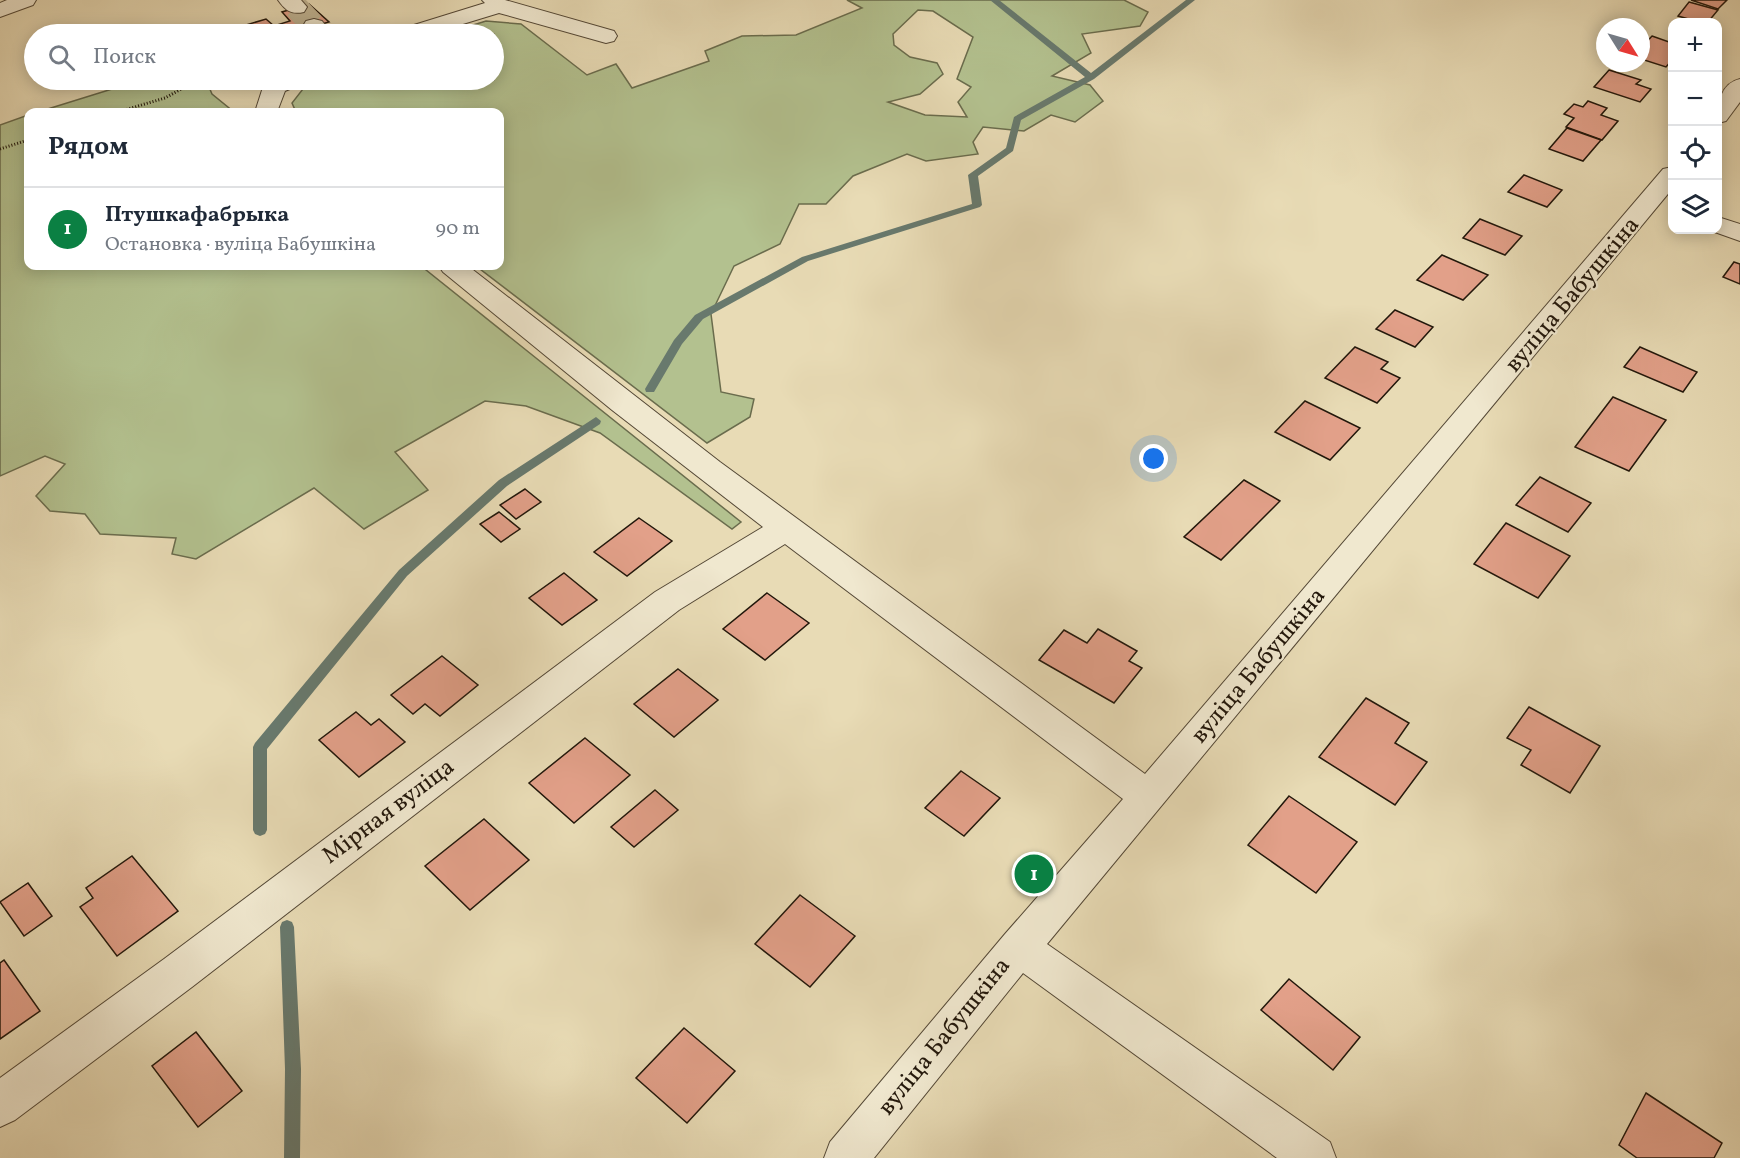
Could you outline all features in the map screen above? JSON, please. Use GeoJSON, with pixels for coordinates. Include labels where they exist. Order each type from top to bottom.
{"type":"FeatureCollection","features":[{"type":"Feature","properties":{"kind":"street"},"geometry":{"type":"LineString","coordinates":[[0,11],[25,0]]}},
{"type":"Feature","properties":{"kind":"street"},"geometry":{"type":"LineString","coordinates":[[437,24],[496,3],[606,36]]}},
{"type":"Feature","properties":{"kind":"street"},"geometry":{"type":"LineString","coordinates":[[1722,111],[1740,87]]}},
{"type":"Feature","properties":{"kind":"street"},"geometry":{"type":"LineString","coordinates":[[268,108],[275,90]]}},
{"type":"Feature","properties":{"kind":"street","name":"вуліца Бабушкіна"},"geometry":{"type":"LineString","coordinates":[[846,1158],[1018,947],[1662,205],[1670,180]]}},
{"type":"Feature","properties":{"kind":"street"},"geometry":{"type":"LineString","coordinates":[[1722,226],[1740,233]]}},
{"type":"Feature","properties":{"kind":"street"},"geometry":{"type":"LineString","coordinates":[[457,270],[563,357],[786,529],[1148,797]]}},
{"type":"Feature","properties":{"kind":"street","name":"Мірная вуліца"},"geometry":{"type":"LineString","coordinates":[[0,1105],[178,973],[667,601],[786,529]]}},
{"type":"Feature","properties":{"kind":"street"},"geometry":{"type":"LineString","coordinates":[[1018,947],[1314,1158]]}},
{"type":"Feature","properties":{"kind":"path"},"geometry":{"type":"LineString","coordinates":[[131,108],[165,98],[180,90]]}},
{"type":"Feature","properties":{"kind":"path"},"geometry":{"type":"LineString","coordinates":[[0,149],[24,141]]}},
{"type":"Feature","properties":{"kind":"green space"},"geometry":{"type":"Polygon","coordinates":[[[847,0],[1124,0],[1148,12],[1140,26],[1082,34],[1091,53],[1052,76],[1090,85],[1103,101],[1075,122],[1051,115],[1024,131],[983,127],[973,142],[978,154],[926,161],[907,154],[853,176],[826,204],[799,204],[780,244],[734,266],[711,314],[721,392],[754,399],[750,417],[707,443],[481,270],[504,270],[504,108],[294,108],[292,103],[302,90],[504,90],[504,24],[476,24],[486,21],[521,24],[587,75],[616,64],[632,88],[709,61],[705,51],[742,36],[796,35],[862,8],[847,0]],[[918,10],[893,34],[894,45],[910,57],[937,63],[943,74],[920,94],[888,102],[925,115],[967,117],[958,102],[971,87],[957,79],[973,37],[933,11],[918,10]]]}},
{"type":"Feature","properties":{"kind":"green space"},"geometry":{"type":"Polygon","coordinates":[[[109,90],[210,90],[229,108],[51,108],[109,90]]]}},
{"type":"Feature","properties":{"kind":"green space"},"geometry":{"type":"Polygon","coordinates":[[[24,116],[24,270],[426,270],[741,522],[732,529],[600,433],[526,406],[485,401],[395,452],[428,490],[364,529],[314,488],[196,559],[172,554],[176,538],[100,534],[85,514],[50,511],[36,496],[65,464],[45,456],[0,476],[0,125],[24,116]]]}},
{"type":"Feature","properties":{"kind":"building"},"geometry":{"type":"Polygon","coordinates":[[[1691,0],[1727,0],[1718,9],[1691,0]]]}},
{"type":"Feature","properties":{"kind":"building"},"geometry":{"type":"Polygon","coordinates":[[[1689,2],[1718,10],[1711,18],[1678,16],[1689,2]]]}},
{"type":"Feature","properties":{"kind":"building"},"geometry":{"type":"Polygon","coordinates":[[[309,4],[329,22],[280,24],[290,21],[282,12],[309,4]]]}},
{"type":"Feature","properties":{"kind":"building"},"geometry":{"type":"Polygon","coordinates":[[[266,19],[272,24],[249,24],[266,19]]]}},
{"type":"Feature","properties":{"kind":"building"},"geometry":{"type":"Polygon","coordinates":[[[1652,36],[1668,42],[1668,65],[1666,67],[1650,62],[1650,38],[1652,36]]]}},
{"type":"Feature","properties":{"kind":"building"},"geometry":{"type":"Polygon","coordinates":[[[1607,72],[1615,72],[1641,80],[1636,84],[1651,89],[1640,102],[1594,87],[1607,72]]]}},
{"type":"Feature","properties":{"kind":"building"},"geometry":{"type":"Polygon","coordinates":[[[1588,101],[1607,108],[1601,115],[1618,121],[1602,140],[1566,127],[1574,118],[1564,114],[1574,104],[1583,107],[1588,101]]]}},
{"type":"Feature","properties":{"kind":"building"},"geometry":{"type":"Polygon","coordinates":[[[1567,128],[1601,140],[1583,161],[1549,149],[1567,128]]]}},
{"type":"Feature","properties":{"kind":"building"},"geometry":{"type":"Polygon","coordinates":[[[1524,175],[1562,190],[1547,207],[1508,192],[1524,175]]]}},
{"type":"Feature","properties":{"kind":"building"},"geometry":{"type":"Polygon","coordinates":[[[1480,219],[1522,236],[1505,255],[1463,238],[1480,219]]]}},
{"type":"Feature","properties":{"kind":"building"},"geometry":{"type":"Polygon","coordinates":[[[1442,255],[1488,275],[1463,300],[1417,280],[1442,255]]]}},
{"type":"Feature","properties":{"kind":"building"},"geometry":{"type":"Polygon","coordinates":[[[1734,262],[1740,264],[1740,284],[1723,277],[1734,262]]]}},
{"type":"Feature","properties":{"kind":"building"},"geometry":{"type":"Polygon","coordinates":[[[1395,310],[1433,327],[1415,347],[1376,329],[1395,310]]]}},
{"type":"Feature","properties":{"kind":"building"},"geometry":{"type":"Polygon","coordinates":[[[1355,347],[1388,362],[1381,369],[1400,378],[1377,403],[1325,378],[1355,347]]]}},
{"type":"Feature","properties":{"kind":"building"},"geometry":{"type":"Polygon","coordinates":[[[1640,347],[1697,372],[1683,392],[1624,367],[1640,347]]]}},
{"type":"Feature","properties":{"kind":"building"},"geometry":{"type":"Polygon","coordinates":[[[1613,397],[1666,420],[1629,471],[1575,447],[1613,397]]]}},
{"type":"Feature","properties":{"kind":"building"},"geometry":{"type":"Polygon","coordinates":[[[1305,401],[1360,428],[1330,460],[1275,432],[1305,401]]]}},
{"type":"Feature","properties":{"kind":"building"},"geometry":{"type":"Polygon","coordinates":[[[1540,477],[1591,503],[1568,532],[1516,505],[1540,477]]]}},
{"type":"Feature","properties":{"kind":"building"},"geometry":{"type":"Polygon","coordinates":[[[1244,480],[1280,501],[1221,560],[1184,537],[1244,480]]]}},
{"type":"Feature","properties":{"kind":"building"},"geometry":{"type":"Polygon","coordinates":[[[525,489],[541,502],[516,519],[500,505],[525,489]]]}},
{"type":"Feature","properties":{"kind":"building"},"geometry":{"type":"Polygon","coordinates":[[[499,512],[520,529],[501,542],[480,524],[499,512]]]}},
{"type":"Feature","properties":{"kind":"building"},"geometry":{"type":"Polygon","coordinates":[[[639,518],[672,541],[627,576],[594,552],[639,518]]]}},
{"type":"Feature","properties":{"kind":"building"},"geometry":{"type":"Polygon","coordinates":[[[1506,523],[1570,556],[1538,598],[1474,564],[1506,523]]]}},
{"type":"Feature","properties":{"kind":"building"},"geometry":{"type":"Polygon","coordinates":[[[564,573],[597,600],[562,625],[529,598],[564,573]]]}},
{"type":"Feature","properties":{"kind":"building"},"geometry":{"type":"Polygon","coordinates":[[[767,593],[809,623],[765,660],[723,629],[767,593]]]}},
{"type":"Feature","properties":{"kind":"building"},"geometry":{"type":"Polygon","coordinates":[[[1098,629],[1137,651],[1129,661],[1142,668],[1114,703],[1039,660],[1064,630],[1087,643],[1098,629]]]}},
{"type":"Feature","properties":{"kind":"building"},"geometry":{"type":"Polygon","coordinates":[[[442,656],[478,685],[440,716],[425,704],[413,714],[391,695],[442,656]]]}},
{"type":"Feature","properties":{"kind":"building"},"geometry":{"type":"Polygon","coordinates":[[[678,669],[718,700],[674,737],[634,704],[678,669]]]}},
{"type":"Feature","properties":{"kind":"building"},"geometry":{"type":"Polygon","coordinates":[[[1366,698],[1409,723],[1395,743],[1427,762],[1395,805],[1319,757],[1366,698]]]}},
{"type":"Feature","properties":{"kind":"building"},"geometry":{"type":"Polygon","coordinates":[[[1529,707],[1600,746],[1570,793],[1521,765],[1531,750],[1507,738],[1529,707]]]}},
{"type":"Feature","properties":{"kind":"building"},"geometry":{"type":"Polygon","coordinates":[[[356,712],[371,725],[379,719],[405,742],[359,777],[319,740],[356,712]]]}},
{"type":"Feature","properties":{"kind":"building"},"geometry":{"type":"Polygon","coordinates":[[[585,738],[630,775],[574,823],[529,783],[585,738]]]}},
{"type":"Feature","properties":{"kind":"building"},"geometry":{"type":"Polygon","coordinates":[[[961,771],[1000,798],[964,836],[925,808],[961,771]]]}},
{"type":"Feature","properties":{"kind":"building"},"geometry":{"type":"Polygon","coordinates":[[[655,790],[678,810],[634,847],[611,827],[655,790]]]}},
{"type":"Feature","properties":{"kind":"building"},"geometry":{"type":"Polygon","coordinates":[[[1289,796],[1357,842],[1316,893],[1248,845],[1289,796]]]}},
{"type":"Feature","properties":{"kind":"building"},"geometry":{"type":"Polygon","coordinates":[[[484,819],[529,860],[470,910],[425,866],[484,819]]]}},
{"type":"Feature","properties":{"kind":"building"},"geometry":{"type":"Polygon","coordinates":[[[132,856],[178,911],[117,956],[80,907],[93,898],[86,888],[132,856]]]}},
{"type":"Feature","properties":{"kind":"building"},"geometry":{"type":"Polygon","coordinates":[[[28,883],[52,916],[24,936],[0,902],[28,883]]]}},
{"type":"Feature","properties":{"kind":"building"},"geometry":{"type":"Polygon","coordinates":[[[800,895],[855,936],[810,987],[755,944],[800,895]]]}},
{"type":"Feature","properties":{"kind":"building"},"geometry":{"type":"Polygon","coordinates":[[[4,960],[40,1011],[0,1039],[0,963],[4,960]]]}},
{"type":"Feature","properties":{"kind":"building"},"geometry":{"type":"Polygon","coordinates":[[[1289,979],[1360,1037],[1333,1070],[1261,1010],[1289,979]]]}},
{"type":"Feature","properties":{"kind":"building"},"geometry":{"type":"Polygon","coordinates":[[[684,1028],[735,1071],[687,1123],[636,1078],[684,1028]]]}},
{"type":"Feature","properties":{"kind":"building"},"geometry":{"type":"Polygon","coordinates":[[[196,1032],[242,1091],[198,1127],[152,1066],[196,1032]]]}},
{"type":"Feature","properties":{"kind":"building"},"geometry":{"type":"Polygon","coordinates":[[[1646,1093],[1722,1143],[1714,1158],[1637,1158],[1619,1145],[1646,1093]]]}},
{"type":"Feature","properties":{"kind":"waterway"},"geometry":{"type":"LineString","coordinates":[[994,0],[1091,77]]}},
{"type":"Feature","properties":{"kind":"waterway"},"geometry":{"type":"LineString","coordinates":[[1091,77],[1191,0]]}},
{"type":"Feature","properties":{"kind":"waterway"},"geometry":{"type":"LineString","coordinates":[[650,389],[678,342],[699,317],[805,259],[977,205],[973,175],[1010,149],[1017,119],[1091,77]]}},
{"type":"Feature","properties":{"kind":"waterway"},"geometry":{"type":"LineString","coordinates":[[260,830],[260,747],[403,573],[503,483],[596,421]]}},
{"type":"Feature","properties":{"kind":"waterway"},"geometry":{"type":"LineString","coordinates":[[287,927],[293,1069],[292,1158]]}},
{"type":"Feature","properties":{"kind":"tunnel"},"geometry":{"type":"LineString","coordinates":[[296,7],[312,24]]}},
{"type":"Feature","properties":{"kind":"place","name":"Птушкафабрыка"},"geometry":{"type":"Point","coordinates":[1034,874]}}]}
